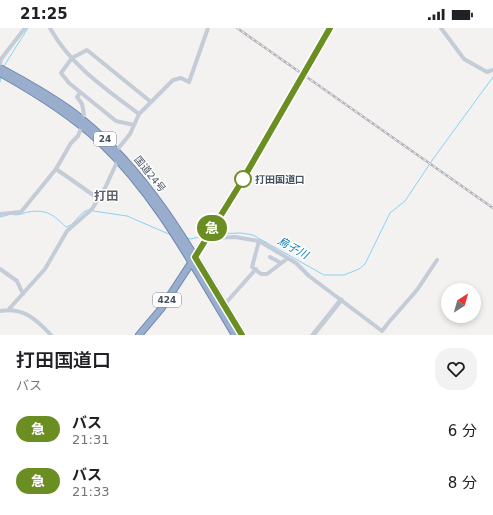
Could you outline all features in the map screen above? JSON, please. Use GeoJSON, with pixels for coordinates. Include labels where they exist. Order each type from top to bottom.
{"type":"FeatureCollection","features":[{"type":"Feature","properties":{"kind":"highway","name":"国道24号"},"geometry":{"type":"LineString","coordinates":[[0,66],[8,75],[50,102],[116,154]]}},
{"type":"Feature","properties":{"kind":"highway","name":"国道24号"},"geometry":{"type":"LineString","coordinates":[[0,73],[8,75],[40,90],[82,119],[116,154],[176,231],[235,335]]}},
{"type":"Feature","properties":{"kind":"highway","name":"国道24号"},"geometry":{"type":"LineString","coordinates":[[193,260],[224,305],[242,335]]}},
{"type":"Feature","properties":{"kind":"highway","name":"424"},"geometry":{"type":"LineString","coordinates":[[139,335],[161,308],[193,260]]}},
{"type":"Feature","properties":{"kind":"main road"},"geometry":{"type":"LineString","coordinates":[[193,260],[239,186],[330,28]]}},
{"type":"Feature","properties":{"kind":"street"},"geometry":{"type":"LineString","coordinates":[[0,66],[1,59],[25,28]]}},
{"type":"Feature","properties":{"kind":"street"},"geometry":{"type":"LineString","coordinates":[[50,28],[72,58],[100,84],[139,114]]}},
{"type":"Feature","properties":{"kind":"street"},"geometry":{"type":"LineString","coordinates":[[9,309],[45,269],[67,231],[91,210],[99,198],[116,162],[116,154],[130,134],[139,114],[173,80],[181,78],[189,82],[208,28]]}},
{"type":"Feature","properties":{"kind":"street"},"geometry":{"type":"LineString","coordinates":[[441,28],[464,59],[487,72],[493,70]]}},
{"type":"Feature","properties":{"kind":"street"},"geometry":{"type":"LineString","coordinates":[[134,125],[116,121],[68,84],[61,73],[72,58],[87,50],[151,102]]}},
{"type":"Feature","properties":{"kind":"street"},"geometry":{"type":"LineString","coordinates":[[0,214],[21,212],[64,158],[70,143],[78,136],[82,126],[84,114],[82,104],[77,97],[80,93]]}},
{"type":"Feature","properties":{"kind":"street"},"geometry":{"type":"LineString","coordinates":[[56,169],[99,198]]}},
{"type":"Feature","properties":{"kind":"street"},"geometry":{"type":"LineString","coordinates":[[206,238],[235,237],[259,241],[296,263],[309,276],[382,332],[417,290],[437,260]]}},
{"type":"Feature","properties":{"kind":"street"},"geometry":{"type":"LineString","coordinates":[[259,241],[252,267],[261,274],[267,274],[288,258]]}},
{"type":"Feature","properties":{"kind":"street"},"geometry":{"type":"LineString","coordinates":[[270,257],[281,263]]}},
{"type":"Feature","properties":{"kind":"street"},"geometry":{"type":"LineString","coordinates":[[224,305],[256,269]]}},
{"type":"Feature","properties":{"kind":"street"},"geometry":{"type":"LineString","coordinates":[[0,270],[17,281],[23,294]]}},
{"type":"Feature","properties":{"kind":"street"},"geometry":{"type":"LineString","coordinates":[[313,335],[341,300]]}},
{"type":"Feature","properties":{"kind":"street"},"geometry":{"type":"LineString","coordinates":[[0,311],[9,309],[25,312],[51,335]]}},
{"type":"Feature","properties":{"kind":"waterway"},"geometry":{"type":"LineString","coordinates":[[4,66],[28,28]]}},
{"type":"Feature","properties":{"kind":"waterway"},"geometry":{"type":"LineString","coordinates":[[0,82],[1,77]]}},
{"type":"Feature","properties":{"kind":"waterway","name":"烏子川"},"geometry":{"type":"LineString","coordinates":[[213,234],[241,233],[253,235],[324,275],[344,275],[359,269],[365,264],[390,213],[405,201],[433,159],[493,77]]}},
{"type":"Feature","properties":{"kind":"waterway","name":"烏子川"},"geometry":{"type":"LineString","coordinates":[[15,215],[41,211],[54,216],[66,227],[72,224],[87,210]]}},
{"type":"Feature","properties":{"kind":"waterway","name":"烏子川"},"geometry":{"type":"LineString","coordinates":[[93,211],[127,216],[171,235]]}},
{"type":"Feature","properties":{"kind":"waterway","name":"烏子川"},"geometry":{"type":"LineString","coordinates":[[0,217],[8,215]]}},
{"type":"Feature","properties":{"kind":"waterway","name":"烏子川"},"geometry":{"type":"LineString","coordinates":[[186,238],[191,239],[206,235]]}},
{"type":"Feature","properties":{"kind":"railway"},"geometry":{"type":"LineString","coordinates":[[237,28],[493,208]]}},
{"type":"Feature","properties":{"kind":"bus line","name":"急"},"geometry":{"type":"LineString","coordinates":[[242,335],[195,257],[239,186],[330,28]]}},
{"type":"Feature","properties":{"kind":"place","name":"打田国道口"},"geometry":{"type":"Point","coordinates":[243,179]}},
{"type":"Feature","properties":{"kind":"district","name":"打田"},"geometry":{"type":"Point","coordinates":[106,196]}}]}
